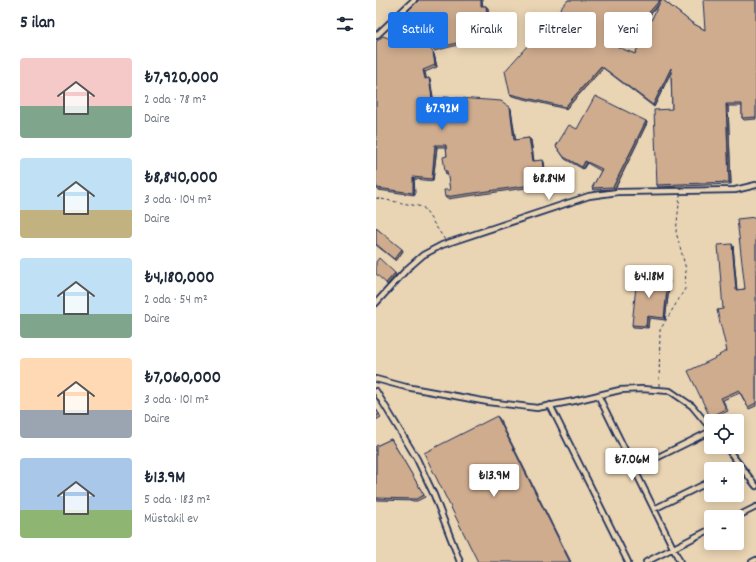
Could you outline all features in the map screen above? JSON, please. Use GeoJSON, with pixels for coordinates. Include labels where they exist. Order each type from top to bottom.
{"type":"FeatureCollection","features":[{"type":"Feature","properties":{"kind":"street"},"geometry":{"type":"LineString","coordinates":[[376,36],[414,0]]}},
{"type":"Feature","properties":{"kind":"street"},"geometry":{"type":"LineString","coordinates":[[376,303],[407,269],[423,255],[447,243],[589,196],[618,192],[735,190],[756,185]]}},
{"type":"Feature","properties":{"kind":"street"},"geometry":{"type":"LineString","coordinates":[[376,379],[406,387],[488,402],[537,408],[620,390],[642,389],[670,391],[692,406],[704,421]]}},
{"type":"Feature","properties":{"kind":"street"},"geometry":{"type":"LineString","coordinates":[[376,391],[420,466],[434,495],[460,562]]}},
{"type":"Feature","properties":{"kind":"street"},"geometry":{"type":"LineString","coordinates":[[598,395],[680,562]]}},
{"type":"Feature","properties":{"kind":"street"},"geometry":{"type":"LineString","coordinates":[[550,405],[628,562]]}},
{"type":"Feature","properties":{"kind":"street"},"geometry":{"type":"LineString","coordinates":[[634,469],[704,434]]}},
{"type":"Feature","properties":{"kind":"street"},"geometry":{"type":"LineString","coordinates":[[732,454],[738,462]]}},
{"type":"Feature","properties":{"kind":"street"},"geometry":{"type":"LineString","coordinates":[[744,470],[756,486]]}},
{"type":"Feature","properties":{"kind":"street"},"geometry":{"type":"LineString","coordinates":[[654,509],[704,484]]}},
{"type":"Feature","properties":{"kind":"street"},"geometry":{"type":"LineString","coordinates":[[744,513],[756,507]]}},
{"type":"Feature","properties":{"kind":"street"},"geometry":{"type":"LineString","coordinates":[[646,562],[704,532]]}},
{"type":"Feature","properties":{"kind":"street"},"geometry":{"type":"LineString","coordinates":[[752,562],[756,560]]}},
{"type":"Feature","properties":{"kind":"path"},"geometry":{"type":"LineString","coordinates":[[659,390],[660,330],[685,289],[686,269],[676,232],[680,191]]}},
{"type":"Feature","properties":{"kind":"path"},"geometry":{"type":"LineString","coordinates":[[376,198],[423,206],[447,243]]}},
{"type":"Feature","properties":{"kind":"building"},"geometry":{"type":"Polygon","coordinates":[[[419,0],[481,0],[481,6],[486,6],[487,12],[456,12],[456,43],[448,45],[448,12],[407,12],[419,0]]]}},
{"type":"Feature","properties":{"kind":"building"},"geometry":{"type":"Polygon","coordinates":[[[568,0],[660,0],[649,12],[604,12],[604,48],[620,48],[635,54],[638,48],[652,48],[652,19],[661,0],[692,23],[705,30],[703,0],[756,0],[756,117],[742,118],[742,104],[726,104],[729,182],[657,185],[654,110],[672,109],[671,68],[653,105],[601,66],[565,107],[510,94],[505,71],[525,48],[596,48],[596,12],[557,12],[568,0]]]}},
{"type":"Feature","properties":{"kind":"building"},"geometry":{"type":"Polygon","coordinates":[[[383,36],[388,38],[388,48],[429,48],[433,52],[435,65],[423,70],[425,79],[429,78],[433,105],[445,104],[444,97],[501,101],[510,107],[514,140],[529,138],[533,161],[543,160],[546,183],[445,197],[444,190],[450,190],[443,157],[447,156],[446,145],[435,145],[432,179],[413,177],[413,193],[377,188],[376,42],[383,36]]]}},
{"type":"Feature","properties":{"kind":"building"},"geometry":{"type":"Polygon","coordinates":[[[595,96],[646,121],[613,187],[592,188],[602,169],[585,161],[582,167],[564,157],[556,146],[569,125],[577,129],[595,96]]]}},
{"type":"Feature","properties":{"kind":"building"},"geometry":{"type":"Polygon","coordinates":[[[756,217],[756,403],[748,407],[739,390],[721,398],[726,409],[716,414],[709,414],[688,371],[720,356],[719,355],[727,351],[717,310],[723,309],[718,245],[732,244],[736,290],[745,289],[737,219],[756,217]]]}},
{"type":"Feature","properties":{"kind":"building"},"geometry":{"type":"Polygon","coordinates":[[[376,228],[402,249],[394,259],[376,244],[376,228]]]}},
{"type":"Feature","properties":{"kind":"building"},"geometry":{"type":"Polygon","coordinates":[[[379,258],[395,273],[386,283],[376,274],[376,262],[379,258]]]}},
{"type":"Feature","properties":{"kind":"building"},"geometry":{"type":"Polygon","coordinates":[[[637,276],[668,279],[664,318],[647,316],[646,326],[632,325],[637,276]]]}},
{"type":"Feature","properties":{"kind":"building"},"geometry":{"type":"Polygon","coordinates":[[[376,409],[379,414],[376,417],[376,409]]]}},
{"type":"Feature","properties":{"kind":"building"},"geometry":{"type":"Polygon","coordinates":[[[497,416],[570,562],[478,562],[424,453],[497,416]]]}},
{"type":"Feature","properties":{"kind":"building"},"geometry":{"type":"Polygon","coordinates":[[[391,439],[424,495],[416,499],[376,498],[376,446],[391,439]]]}}]}
